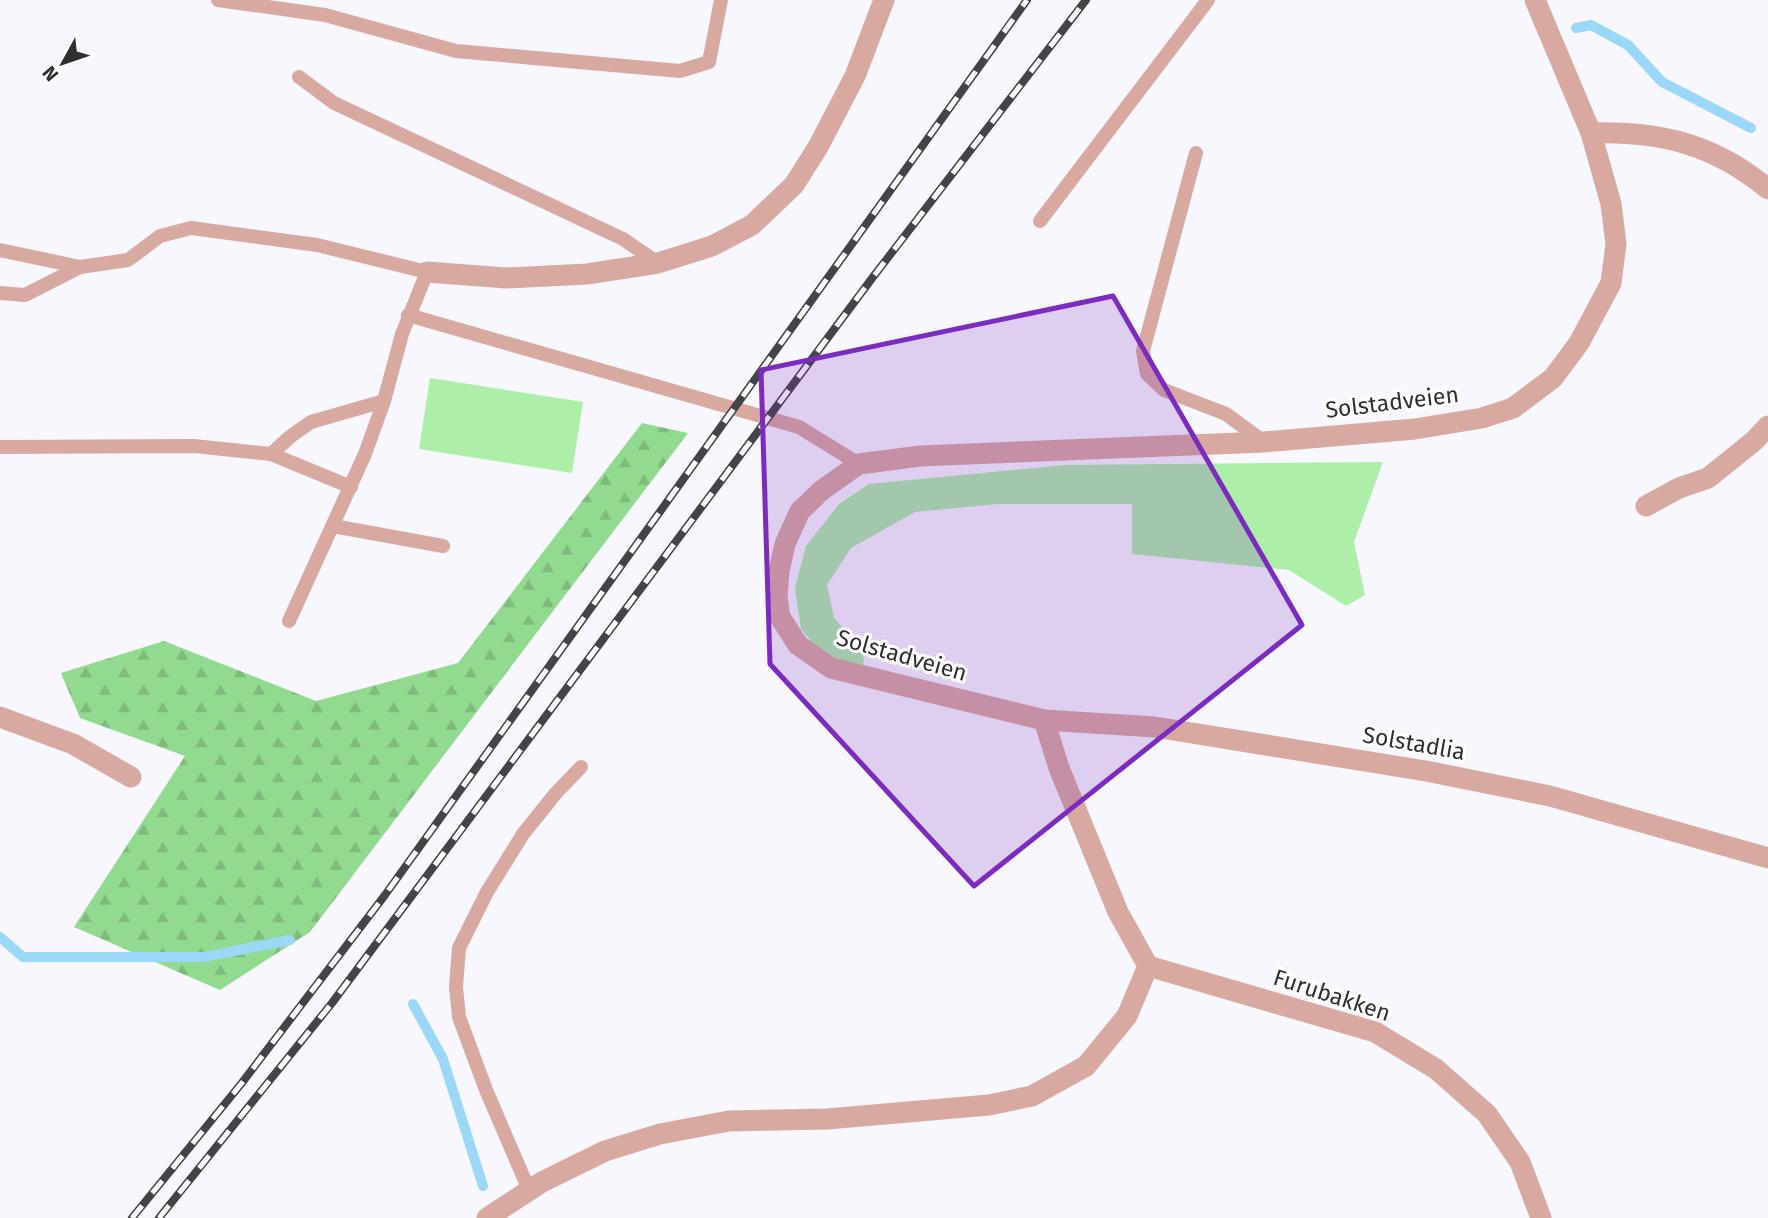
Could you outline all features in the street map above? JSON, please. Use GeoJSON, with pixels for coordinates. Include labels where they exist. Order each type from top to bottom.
{"type":"FeatureCollection","features":[{"type":"Feature","properties":{"kind":"street"},"geometry":{"type":"LineString","coordinates":[[427,272],[506,278],[587,274],[658,263],[712,246],[752,225],[793,185],[818,147],[855,76],[884,0]]}},
{"type":"Feature","properties":{"kind":"street","name":"Solstadveien"},"geometry":{"type":"LineString","coordinates":[[1044,720],[831,668],[798,645],[780,617],[778,607],[779,571],[785,544],[800,511],[822,490],[859,464],[920,456],[1264,442],[1415,429],[1482,418],[1513,408],[1553,378],[1579,342],[1611,283],[1616,244],[1611,204],[1591,132],[1535,0]]}},
{"type":"Feature","properties":{"kind":"street"},"geometry":{"type":"LineString","coordinates":[[1591,132],[1626,132],[1676,139],[1715,153],[1750,173],[1768,188]]}},
{"type":"Feature","properties":{"kind":"street"},"geometry":{"type":"LineString","coordinates":[[1646,506],[1679,488],[1708,478],[1754,441],[1768,426]]}},
{"type":"Feature","properties":{"kind":"street"},"geometry":{"type":"LineString","coordinates":[[0,717],[73,744],[131,777]]}},
{"type":"Feature","properties":{"kind":"street"},"geometry":{"type":"LineString","coordinates":[[487,1218],[529,1190],[605,1151],[660,1134],[729,1121],[841,1118],[989,1105],[1032,1096],[1086,1066],[1127,1016],[1148,966],[1118,912],[1059,768],[1044,720]]}},
{"type":"Feature","properties":{"kind":"street","name":"Solstadlia"},"geometry":{"type":"LineString","coordinates":[[1044,720],[1155,727],[1426,771],[1549,796],[1768,858]]}},
{"type":"Feature","properties":{"kind":"street","name":"Furubakken"},"geometry":{"type":"LineString","coordinates":[[1148,966],[1375,1032],[1436,1069],[1488,1114],[1520,1161],[1541,1218]]}},
{"type":"Feature","properties":{"kind":"lane"},"geometry":{"type":"LineString","coordinates":[[218,0],[325,15],[456,51],[680,71],[709,62],[721,0]]}},
{"type":"Feature","properties":{"kind":"lane"},"geometry":{"type":"LineString","coordinates":[[1040,221],[1208,0]]}},
{"type":"Feature","properties":{"kind":"lane"},"geometry":{"type":"LineString","coordinates":[[299,77],[334,103],[623,239],[658,263]]}},
{"type":"Feature","properties":{"kind":"lane"},"geometry":{"type":"LineString","coordinates":[[1196,153],[1143,351],[1147,374],[1164,390],[1226,414],[1264,442]]}},
{"type":"Feature","properties":{"kind":"lane"},"geometry":{"type":"LineString","coordinates":[[0,293],[25,295],[80,267],[128,260],[160,236],[191,228],[317,245],[427,272],[408,315],[384,401],[351,487],[289,621]]}},
{"type":"Feature","properties":{"kind":"lane"},"geometry":{"type":"LineString","coordinates":[[0,250],[80,267]]}},
{"type":"Feature","properties":{"kind":"lane"},"geometry":{"type":"LineString","coordinates":[[408,315],[799,427],[859,464]]}},
{"type":"Feature","properties":{"kind":"lane"},"geometry":{"type":"LineString","coordinates":[[271,454],[311,422],[384,401]]}},
{"type":"Feature","properties":{"kind":"lane"},"geometry":{"type":"LineString","coordinates":[[0,447],[194,446],[271,454],[351,487]]}},
{"type":"Feature","properties":{"kind":"lane"},"geometry":{"type":"LineString","coordinates":[[333,526],[443,546]]}},
{"type":"Feature","properties":{"kind":"lane"},"geometry":{"type":"LineString","coordinates":[[529,1190],[486,1090],[459,1017],[456,987],[460,948],[486,892],[523,834],[581,767]]}},
{"type":"Feature","properties":{"kind":"highlighted area"},"geometry":{"type":"Polygon","coordinates":[[[1113,296],[1302,625],[974,886],[770,664],[761,370],[1113,296]]]}},
{"type":"Feature","properties":{"kind":"green space"},"geometry":{"type":"Polygon","coordinates":[[[430,378],[583,402],[572,473],[419,449],[430,378]]]}},
{"type":"Feature","properties":{"kind":"green space"},"geometry":{"type":"Polygon","coordinates":[[[642,423],[688,433],[310,932],[220,990],[74,927],[185,756],[80,718],[61,673],[164,641],[316,701],[458,663],[642,423]]]}},
{"type":"Feature","properties":{"kind":"green space"},"geometry":{"type":"Polygon","coordinates":[[[1383,462],[1354,542],[1365,595],[1346,606],[1289,570],[1132,554],[1132,504],[998,504],[915,512],[851,548],[827,585],[834,618],[863,649],[864,668],[825,658],[801,629],[795,588],[806,546],[839,504],[869,484],[1065,465],[1383,462]]]}},
{"type":"Feature","properties":{"kind":"waterway"},"geometry":{"type":"LineString","coordinates":[[1576,28],[1591,25],[1628,45],[1662,82],[1751,128]]}},
{"type":"Feature","properties":{"kind":"waterway"},"geometry":{"type":"LineString","coordinates":[[0,937],[23,957],[204,957],[290,940]]}},
{"type":"Feature","properties":{"kind":"waterway"},"geometry":{"type":"LineString","coordinates":[[413,1004],[443,1059],[483,1186]]}},
{"type":"Feature","properties":{"kind":"railway"},"geometry":{"type":"LineString","coordinates":[[132,1218],[241,1084],[385,895],[1027,0]]}},
{"type":"Feature","properties":{"kind":"railway"},"geometry":{"type":"LineString","coordinates":[[159,1218],[332,1003],[873,277],[1086,0]]}}]}
